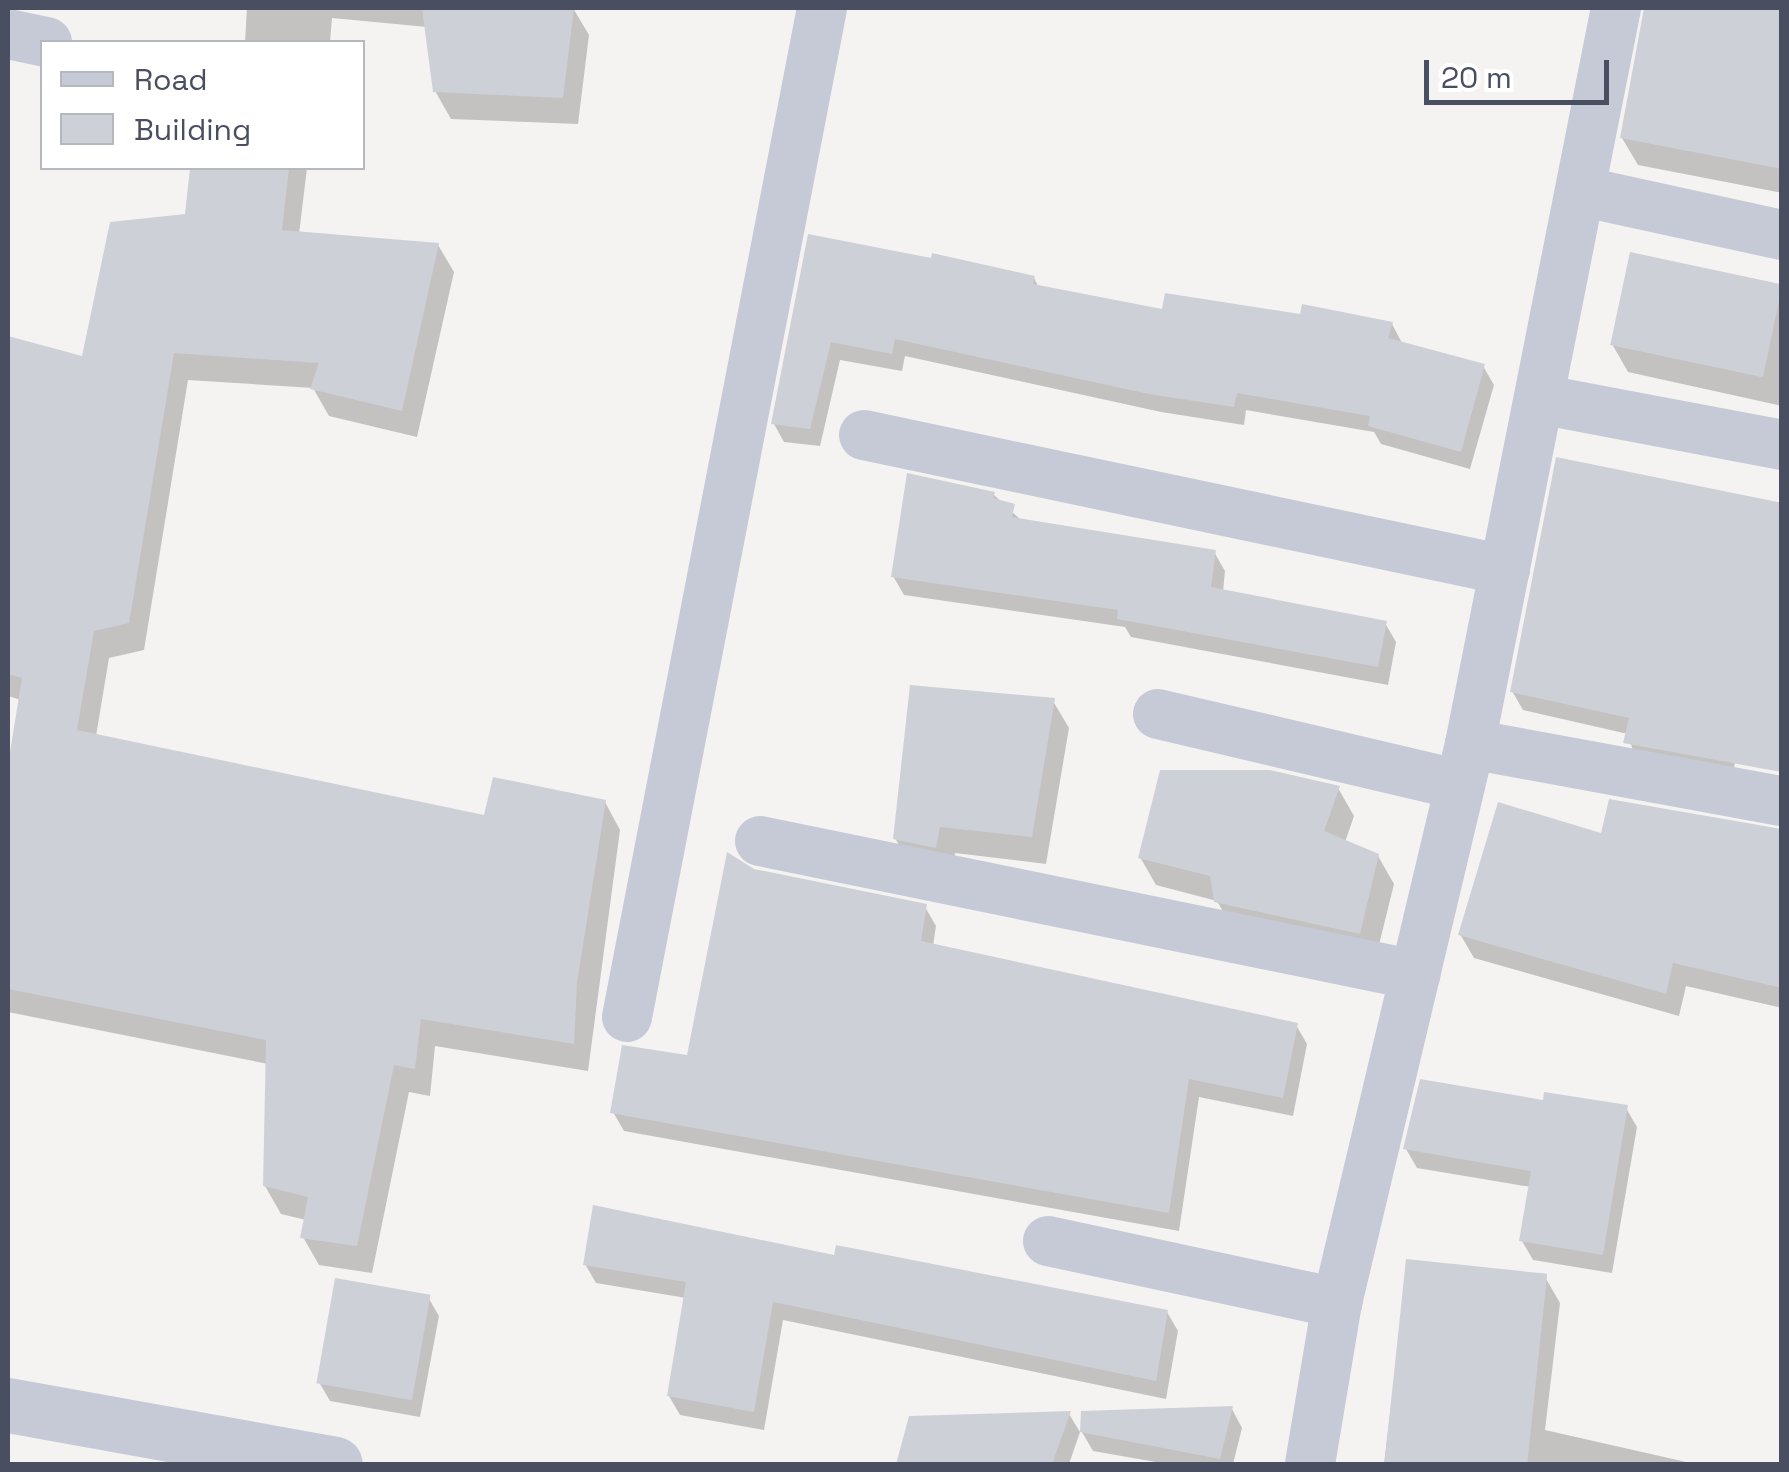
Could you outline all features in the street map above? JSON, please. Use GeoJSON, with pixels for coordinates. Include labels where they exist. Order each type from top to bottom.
{"type":"FeatureCollection","features":[{"type":"Feature","properties":{"kind":"street"},"geometry":{"type":"LineString","coordinates":[[627,1018],[822,8]]}},
{"type":"Feature","properties":{"kind":"street"},"geometry":{"type":"LineString","coordinates":[[1310,1464],[1337,1304],[1465,765],[1616,8]]}},
{"type":"Feature","properties":{"kind":"street"},"geometry":{"type":"LineString","coordinates":[[8,34],[40,41]]}},
{"type":"Feature","properties":{"kind":"street"},"geometry":{"type":"LineString","coordinates":[[1580,191],[1782,235]]}},
{"type":"Feature","properties":{"kind":"street"},"geometry":{"type":"LineString","coordinates":[[1539,399],[1782,445]]}},
{"type":"Feature","properties":{"kind":"street"},"geometry":{"type":"LineString","coordinates":[[864,435],[1505,570]]}},
{"type":"Feature","properties":{"kind":"street"},"geometry":{"type":"LineString","coordinates":[[1158,714],[1465,765],[1782,802]]}},
{"type":"Feature","properties":{"kind":"street"},"geometry":{"type":"LineString","coordinates":[[760,841],[1415,975]]}},
{"type":"Feature","properties":{"kind":"street"},"geometry":{"type":"LineString","coordinates":[[1048,1241],[1337,1304]]}},
{"type":"Feature","properties":{"kind":"street"},"geometry":{"type":"LineString","coordinates":[[8,1405],[335,1464]]}},
{"type":"Feature","properties":{"kind":"building"},"geometry":{"type":"Polygon","coordinates":[[[422,8],[574,8],[563,98],[433,92],[422,8]]]}},
{"type":"Feature","properties":{"kind":"building"},"geometry":{"type":"Polygon","coordinates":[[[1644,8],[1782,8],[1782,169],[1620,138],[1644,8]]]}},
{"type":"Feature","properties":{"kind":"building"},"geometry":{"type":"Polygon","coordinates":[[[190,170],[289,170],[282,230],[439,243],[402,411],[310,389],[319,363],[174,353],[129,623],[94,631],[77,730],[484,815],[493,777],[606,800],[577,983],[574,1044],[421,1019],[415,1069],[394,1065],[357,1246],[300,1238],[308,1197],[263,1186],[266,1040],[8,989],[8,764],[22,678],[8,674],[8,336],[82,356],[110,222],[185,214],[190,170]]]}},
{"type":"Feature","properties":{"kind":"building"},"geometry":{"type":"Polygon","coordinates":[[[808,234],[931,258],[932,253],[1035,276],[1033,284],[1162,309],[1165,293],[1300,314],[1302,304],[1393,322],[1388,338],[1485,364],[1461,452],[1368,426],[1370,416],[1237,393],[1234,407],[1149,394],[895,339],[892,354],[831,342],[810,429],[771,424],[808,234]]]}},
{"type":"Feature","properties":{"kind":"building"},"geometry":{"type":"Polygon","coordinates":[[[1630,252],[1782,284],[1763,377],[1610,345],[1630,252]]]}},
{"type":"Feature","properties":{"kind":"building"},"geometry":{"type":"Polygon","coordinates":[[[1556,457],[1782,503],[1782,772],[1623,743],[1629,718],[1510,692],[1556,457]]]}},
{"type":"Feature","properties":{"kind":"building"},"geometry":{"type":"Polygon","coordinates":[[[907,473],[995,492],[993,498],[1015,504],[1012,517],[1216,550],[1211,587],[1387,621],[1378,667],[1117,619],[1118,610],[891,577],[907,473]]]}},
{"type":"Feature","properties":{"kind":"building"},"geometry":{"type":"Polygon","coordinates":[[[910,685],[1055,698],[1032,837],[940,827],[936,848],[893,839],[910,685]]]}},
{"type":"Feature","properties":{"kind":"building"},"geometry":{"type":"Polygon","coordinates":[[[1160,770],[1270,770],[1340,786],[1324,831],[1379,854],[1360,934],[1214,902],[1210,876],[1138,858],[1160,770]]]}},
{"type":"Feature","properties":{"kind":"building"},"geometry":{"type":"Polygon","coordinates":[[[1609,799],[1782,829],[1782,988],[1673,963],[1666,994],[1458,935],[1498,802],[1601,833],[1609,799]]]}},
{"type":"Feature","properties":{"kind":"building"},"geometry":{"type":"Polygon","coordinates":[[[727,852],[754,869],[927,904],[921,941],[1298,1023],[1283,1098],[1189,1079],[1169,1213],[610,1113],[622,1045],[687,1055],[727,852]]]}},
{"type":"Feature","properties":{"kind":"building"},"geometry":{"type":"Polygon","coordinates":[[[1420,1079],[1543,1100],[1544,1092],[1628,1105],[1603,1255],[1519,1241],[1531,1171],[1403,1149],[1420,1079]]]}},
{"type":"Feature","properties":{"kind":"building"},"geometry":{"type":"Polygon","coordinates":[[[593,1205],[834,1255],[836,1245],[1168,1310],[1156,1381],[773,1302],[754,1412],[667,1396],[686,1282],[583,1265],[593,1205]]]}},
{"type":"Feature","properties":{"kind":"building"},"geometry":{"type":"Polygon","coordinates":[[[1406,1259],[1547,1274],[1527,1464],[1384,1464],[1406,1259]]]}},
{"type":"Feature","properties":{"kind":"building"},"geometry":{"type":"Polygon","coordinates":[[[335,1278],[431,1295],[412,1400],[316,1383],[335,1278]]]}},
{"type":"Feature","properties":{"kind":"building"},"geometry":{"type":"Polygon","coordinates":[[[1233,1406],[1220,1459],[1080,1432],[1081,1411],[1233,1406]]]}},
{"type":"Feature","properties":{"kind":"building"},"geometry":{"type":"Polygon","coordinates":[[[1071,1411],[1052,1464],[896,1464],[909,1416],[1071,1411]]]}}]}
